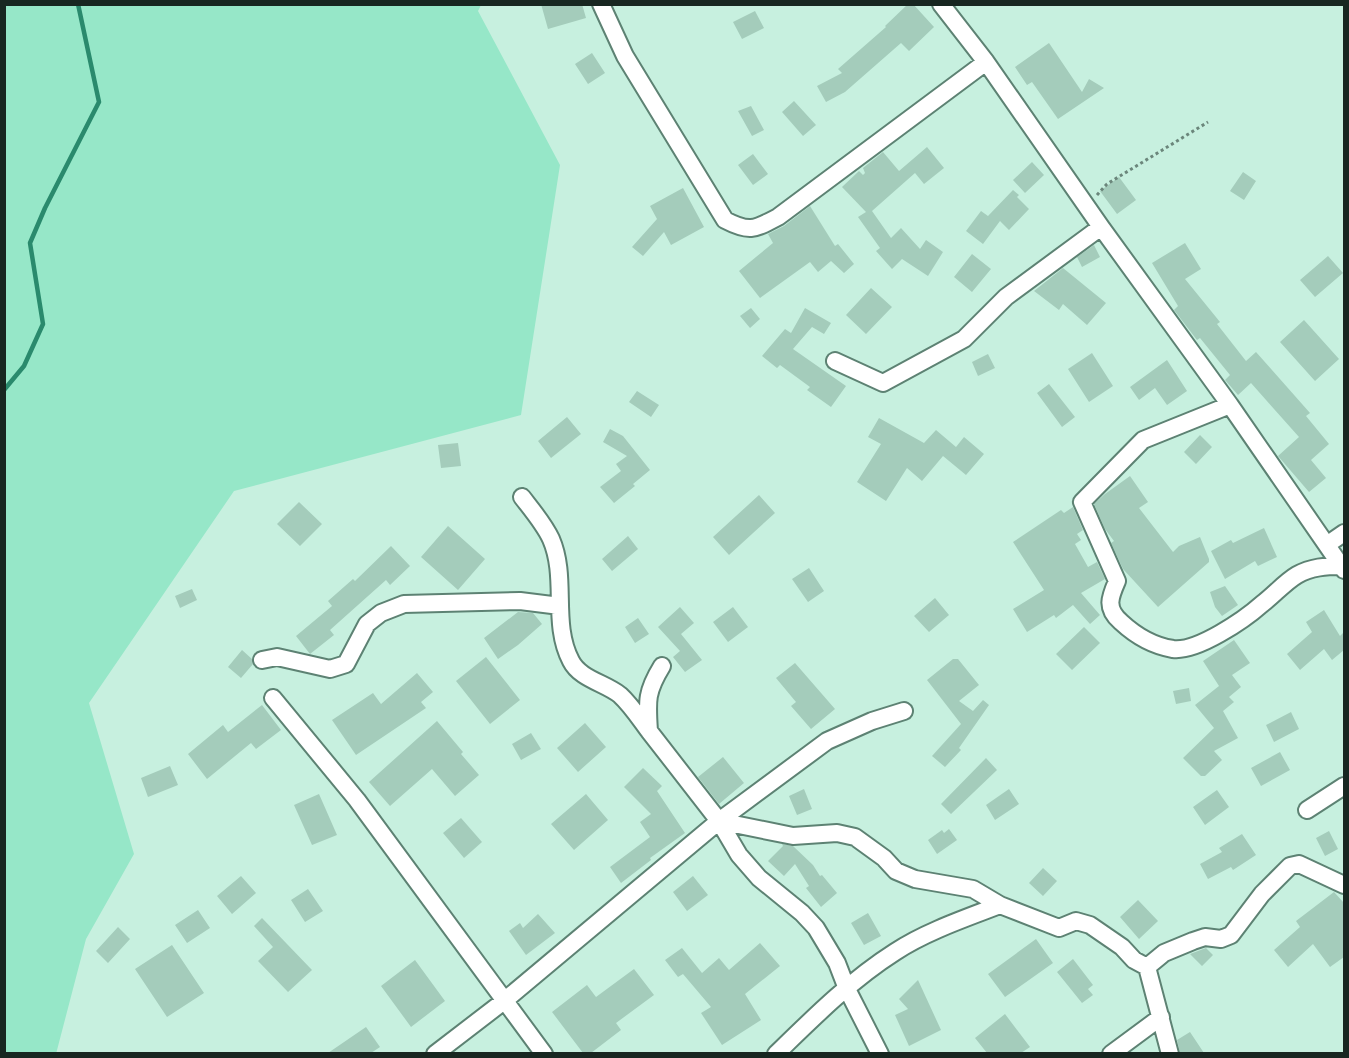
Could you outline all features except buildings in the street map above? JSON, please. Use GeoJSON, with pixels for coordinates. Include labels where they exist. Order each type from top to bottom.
{"type":"FeatureCollection","features":[{"type":"Feature","properties":{"kind":"street"},"geometry":{"type":"LineString","coordinates":[[601,4],[625,56],[725,220],[742,229],[755,229],[778,217],[986,62]]}},
{"type":"Feature","properties":{"kind":"street"},"geometry":{"type":"LineString","coordinates":[[940,4],[986,62],[1343,568]]}},
{"type":"Feature","properties":{"kind":"street"},"geometry":{"type":"LineString","coordinates":[[836,361],[883,383],[895,377],[925,358],[964,339],[1006,297],[1101,227]]}},
{"type":"Feature","properties":{"kind":"street"},"geometry":{"type":"LineString","coordinates":[[1230,405],[1143,440],[1082,502],[1117,581],[1110,597],[1111,608],[1119,620],[1150,643],[1175,650],[1201,643],[1228,629],[1260,606],[1296,575],[1323,566],[1343,568]]}},
{"type":"Feature","properties":{"kind":"street"},"geometry":{"type":"LineString","coordinates":[[522,497],[552,540],[559,571],[561,639],[572,664],[587,677],[620,695],[719,820],[740,855],[759,878],[802,913],[816,928],[837,963],[880,1053]]}},
{"type":"Feature","properties":{"kind":"street"},"geometry":{"type":"LineString","coordinates":[[1328,544],[1344,533]]}},
{"type":"Feature","properties":{"kind":"street"},"geometry":{"type":"LineString","coordinates":[[262,660],[277,657],[330,669],[346,664],[368,624],[381,613],[404,604],[520,601],[560,606]]}},
{"type":"Feature","properties":{"kind":"street"},"geometry":{"type":"LineString","coordinates":[[649,731],[647,701],[651,683],[662,666]]}},
{"type":"Feature","properties":{"kind":"street"},"geometry":{"type":"LineString","coordinates":[[273,698],[357,800],[544,1053]]}},
{"type":"Feature","properties":{"kind":"street"},"geometry":{"type":"LineString","coordinates":[[435,1053],[504,1001],[719,820],[827,741],[872,721],[904,711]]}},
{"type":"Feature","properties":{"kind":"street"},"geometry":{"type":"LineString","coordinates":[[1307,810],[1344,786]]}},
{"type":"Feature","properties":{"kind":"street"},"geometry":{"type":"LineString","coordinates":[[719,820],[794,836],[837,833],[855,837],[884,858],[896,871],[915,879],[973,889],[1000,905],[1059,927],[1076,921],[1090,926],[1122,947],[1134,960],[1147,967],[1170,1053]]}},
{"type":"Feature","properties":{"kind":"street"},"geometry":{"type":"LineString","coordinates":[[1147,967],[1164,953],[1193,940],[1205,937],[1221,939],[1231,935],[1262,894],[1290,866],[1299,864],[1344,885]]}},
{"type":"Feature","properties":{"kind":"street"},"geometry":{"type":"LineString","coordinates":[[776,1053],[848,989],[895,952],[922,937],[1000,905]]}},
{"type":"Feature","properties":{"kind":"street"},"geometry":{"type":"LineString","coordinates":[[1111,1053],[1161,1017]]}},
{"type":"Feature","properties":{"kind":"path"},"geometry":{"type":"LineString","coordinates":[[1086,206],[1107,184],[1208,122]]}},
{"type":"Feature","properties":{"kind":"green space"},"geometry":{"type":"Polygon","coordinates":[[[5,4],[481,5],[478,11],[560,165],[521,415],[234,491],[89,703],[134,854],[86,939],[56,1054],[5,1053],[5,4]]]}},
{"type":"Feature","properties":{"kind":"waterway"},"geometry":{"type":"LineString","coordinates":[[4,390],[24,366],[43,324],[30,243],[45,208],[99,102],[78,4]]}}]}
